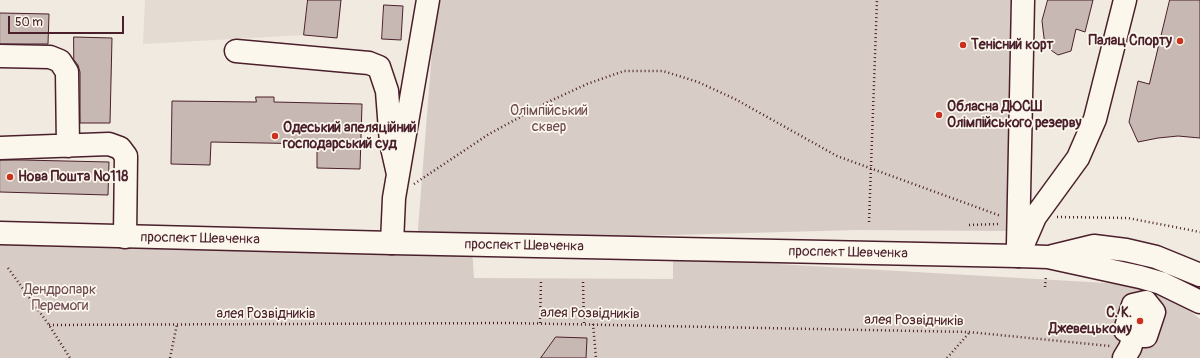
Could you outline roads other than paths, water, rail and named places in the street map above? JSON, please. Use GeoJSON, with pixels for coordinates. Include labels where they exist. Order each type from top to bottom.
{"type":"FeatureCollection","features":[{"type":"Feature","properties":{"kind":"main road"},"geometry":{"type":"LineString","coordinates":[[392,243],[394,198],[428,0]]}},
{"type":"Feature","properties":{"kind":"main road"},"geometry":{"type":"LineString","coordinates":[[1018,256],[1020,218],[1023,0]]}},
{"type":"Feature","properties":{"kind":"main road"},"geometry":{"type":"LineString","coordinates":[[1020,218],[1078,158],[1095,119],[1125,0]]}},
{"type":"Feature","properties":{"kind":"main road"},"geometry":{"type":"LineString","coordinates":[[236,51],[369,63],[379,67],[387,91],[391,143],[398,174]]}},
{"type":"Feature","properties":{"kind":"main road"},"geometry":{"type":"LineString","coordinates":[[0,56],[50,57],[60,61],[67,72],[68,146]]}},
{"type":"Feature","properties":{"kind":"main road"},"geometry":{"type":"LineString","coordinates":[[0,148],[110,144],[120,148],[126,156],[125,237]]}},
{"type":"Feature","properties":{"kind":"main road","name":"проспект Шевченка"},"geometry":{"type":"LineString","coordinates":[[0,233],[1048,257],[1110,270],[1161,283],[1200,302]]}},
{"type":"Feature","properties":{"kind":"main road","name":"проспект Шевченка"},"geometry":{"type":"LineString","coordinates":[[1048,257],[1094,246],[1126,250],[1156,257],[1200,275]]}},
{"type":"Feature","properties":{"kind":"main road"},"geometry":{"type":"LineString","coordinates":[[1130,350],[1146,336],[1154,312],[1148,296]]}},
{"type":"Feature","properties":{"kind":"place","name":"Палац Спорту"},"geometry":{"type":"Point","coordinates":[1180,41]}},
{"type":"Feature","properties":{"kind":"place","name":"Тенісний корт"},"geometry":{"type":"Point","coordinates":[963,45]}},
{"type":"Feature","properties":{"kind":"place","name":"Обласна ДЮСШ Олімпійського резерву"},"geometry":{"type":"Point","coordinates":[939,115]}},
{"type":"Feature","properties":{"kind":"place","name":"Одеський апеляційний господарський суд"},"geometry":{"type":"Point","coordinates":[275,136]}},
{"type":"Feature","properties":{"kind":"place","name":"Нова Пошта №118"},"geometry":{"type":"Point","coordinates":[10,177]}},
{"type":"Feature","properties":{"kind":"place","name":"С. К. Джевецькому"},"geometry":{"type":"Point","coordinates":[1140,321]}},
{"type":"Feature","properties":{"kind":"park label","name":"Олімпійський сквер"},"geometry":{"type":"Point","coordinates":[549,120]}},
{"type":"Feature","properties":{"kind":"park label","name":"Дендропарк Перемоги"},"geometry":{"type":"Point","coordinates":[60,298]}}]}
